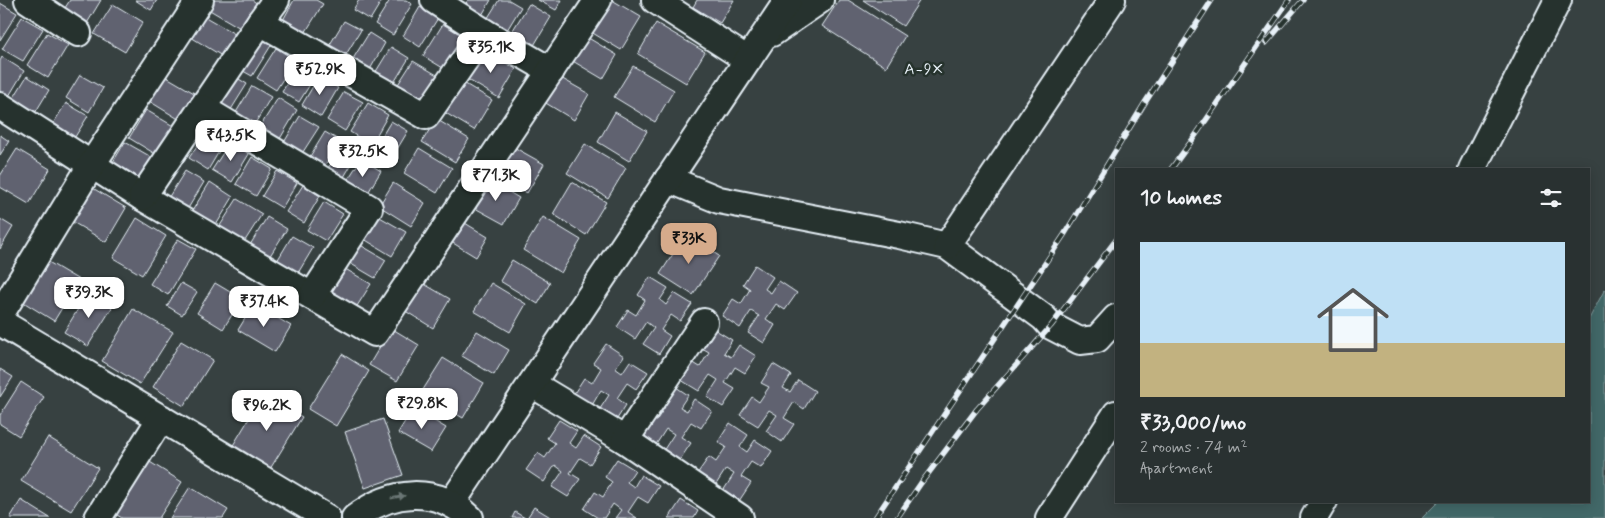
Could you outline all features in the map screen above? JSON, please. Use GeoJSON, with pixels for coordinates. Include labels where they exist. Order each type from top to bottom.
{"type":"FeatureCollection","features":[{"type":"Feature","properties":{"kind":"street"},"geometry":{"type":"LineString","coordinates":[[28,0],[78,33]]}},
{"type":"Feature","properties":{"kind":"street"},"geometry":{"type":"LineString","coordinates":[[0,314],[92,164],[200,0]]}},
{"type":"Feature","properties":{"kind":"street"},"geometry":{"type":"LineString","coordinates":[[142,197],[276,0]]}},
{"type":"Feature","properties":{"kind":"street"},"geometry":{"type":"LineString","coordinates":[[434,0],[551,71]]}},
{"type":"Feature","properties":{"kind":"street"},"geometry":{"type":"LineString","coordinates":[[0,106],[142,197],[375,334],[598,0]]}},
{"type":"Feature","properties":{"kind":"street"},"geometry":{"type":"LineString","coordinates":[[655,0],[753,51]]}},
{"type":"Feature","properties":{"kind":"street"},"geometry":{"type":"LineString","coordinates":[[355,518],[380,502],[394,497],[409,495],[438,498],[461,511],[532,384],[788,0]]}},
{"type":"Feature","properties":{"kind":"street"},"geometry":{"type":"LineString","coordinates":[[753,51],[820,0]]}},
{"type":"Feature","properties":{"kind":"street"},"geometry":{"type":"LineString","coordinates":[[947,246],[1112,0]]}},
{"type":"Feature","properties":{"kind":"street"},"geometry":{"type":"LineString","coordinates":[[1473,168],[1558,0]]}},
{"type":"Feature","properties":{"kind":"street"},"geometry":{"type":"LineString","coordinates":[[260,22],[426,116],[484,32]]}},
{"type":"Feature","properties":{"kind":"street"},"geometry":{"type":"LineString","coordinates":[[202,108],[369,208],[312,296]]}},
{"type":"Feature","properties":{"kind":"street"},"geometry":{"type":"LineString","coordinates":[[668,179],[718,200],[899,234],[947,246],[1044,318],[1052,326],[1080,340],[1097,339],[1114,326]]}},
{"type":"Feature","properties":{"kind":"street"},"geometry":{"type":"LineString","coordinates":[[0,322],[327,518]]}},
{"type":"Feature","properties":{"kind":"street"},"geometry":{"type":"LineString","coordinates":[[625,440],[704,322]]}},
{"type":"Feature","properties":{"kind":"street"},"geometry":{"type":"LineString","coordinates":[[532,384],[625,440],[740,518]]}},
{"type":"Feature","properties":{"kind":"street"},"geometry":{"type":"LineString","coordinates":[[1049,518],[1115,416]]}},
{"type":"Feature","properties":{"kind":"street"},"geometry":{"type":"LineString","coordinates":[[98,518],[161,418]]}},
{"type":"Feature","properties":{"kind":"street"},"geometry":{"type":"LineString","coordinates":[[1314,518],[1323,503]]}},
{"type":"Feature","properties":{"kind":"water"},"geometry":{"type":"Polygon","coordinates":[[[1605,289],[1605,518],[1422,518],[1437,503],[1590,503],[1590,317],[1605,289]]]}},
{"type":"Feature","properties":{"kind":"building"},"geometry":{"type":"Polygon","coordinates":[[[70,0],[101,0],[86,25],[63,11],[70,0]]]}},
{"type":"Feature","properties":{"kind":"building"},"geometry":{"type":"Polygon","coordinates":[[[135,0],[157,0],[151,10],[135,0]]]}},
{"type":"Feature","properties":{"kind":"building"},"geometry":{"type":"Polygon","coordinates":[[[214,0],[252,0],[258,4],[242,29],[208,9],[214,0]]]}},
{"type":"Feature","properties":{"kind":"building"},"geometry":{"type":"Polygon","coordinates":[[[294,0],[316,0],[323,4],[305,33],[283,20],[294,0]]]}},
{"type":"Feature","properties":{"kind":"building"},"geometry":{"type":"Polygon","coordinates":[[[359,0],[382,0],[370,20],[353,10],[359,0]]]}},
{"type":"Feature","properties":{"kind":"building"},"geometry":{"type":"Polygon","coordinates":[[[390,0],[406,0],[412,4],[393,35],[375,24],[390,0]]]}},
{"type":"Feature","properties":{"kind":"building"},"geometry":{"type":"Polygon","coordinates":[[[468,0],[491,0],[479,20],[462,10],[468,0]]]}},
{"type":"Feature","properties":{"kind":"building"},"geometry":{"type":"Polygon","coordinates":[[[499,0],[509,0],[521,7],[504,35],[484,24],[499,0]]]}},
{"type":"Feature","properties":{"kind":"building"},"geometry":{"type":"Polygon","coordinates":[[[538,0],[562,0],[556,10],[538,0]]]}},
{"type":"Feature","properties":{"kind":"building"},"geometry":{"type":"Polygon","coordinates":[[[604,0],[612,0],[641,17],[621,50],[586,29],[604,0]]]}},
{"type":"Feature","properties":{"kind":"building"},"geometry":{"type":"Polygon","coordinates":[[[697,0],[734,0],[720,23],[693,7],[697,0]]]}},
{"type":"Feature","properties":{"kind":"building"},"geometry":{"type":"Polygon","coordinates":[[[839,0],[848,0],[905,36],[886,67],[822,26],[839,0]]]}},
{"type":"Feature","properties":{"kind":"building"},"geometry":{"type":"Polygon","coordinates":[[[863,0],[920,0],[903,26],[863,0]]]}},
{"type":"Feature","properties":{"kind":"building"},"geometry":{"type":"Polygon","coordinates":[[[0,3],[17,13],[0,40],[0,3]]]}},
{"type":"Feature","properties":{"kind":"building"},"geometry":{"type":"Polygon","coordinates":[[[113,4],[143,22],[125,52],[94,34],[113,4]]]}},
{"type":"Feature","properties":{"kind":"building"},"geometry":{"type":"Polygon","coordinates":[[[529,4],[551,17],[530,52],[508,38],[529,4]]]}},
{"type":"Feature","properties":{"kind":"building"},"geometry":{"type":"Polygon","coordinates":[[[420,7],[438,18],[420,47],[403,36],[420,7]]]}},
{"type":"Feature","properties":{"kind":"building"},"geometry":{"type":"Polygon","coordinates":[[[202,15],[240,37],[227,59],[189,36],[202,15]]]}},
{"type":"Feature","properties":{"kind":"building"},"geometry":{"type":"Polygon","coordinates":[[[22,17],[43,29],[23,61],[2,49],[22,17]]]}},
{"type":"Feature","properties":{"kind":"building"},"geometry":{"type":"Polygon","coordinates":[[[344,21],[361,30],[342,61],[326,51],[344,21]]]}},
{"type":"Feature","properties":{"kind":"building"},"geometry":{"type":"Polygon","coordinates":[[[656,23],[705,52],[686,83],[638,54],[656,23]]]}},
{"type":"Feature","properties":{"kind":"building"},"geometry":{"type":"Polygon","coordinates":[[[443,24],[463,36],[443,68],[423,56],[443,24]]]}},
{"type":"Feature","properties":{"kind":"building"},"geometry":{"type":"Polygon","coordinates":[[[47,33],[68,45],[48,78],[27,65],[47,33]]]}},
{"type":"Feature","properties":{"kind":"building"},"geometry":{"type":"Polygon","coordinates":[[[369,33],[385,43],[368,73],[351,62],[369,33]]]}},
{"type":"Feature","properties":{"kind":"building"},"geometry":{"type":"Polygon","coordinates":[[[256,34],[272,44],[252,76],[236,67],[256,34]]]}},
{"type":"Feature","properties":{"kind":"building"},"geometry":{"type":"Polygon","coordinates":[[[585,36],[617,55],[603,79],[571,60],[585,36]]]}},
{"type":"Feature","properties":{"kind":"building"},"geometry":{"type":"Polygon","coordinates":[[[391,47],[409,58],[390,89],[372,78],[391,47]]]}},
{"type":"Feature","properties":{"kind":"building"},"geometry":{"type":"Polygon","coordinates":[[[276,48],[295,60],[276,90],[257,78],[276,48]]]}},
{"type":"Feature","properties":{"kind":"building"},"geometry":{"type":"Polygon","coordinates":[[[483,49],[516,69],[499,98],[465,78],[483,49]]]}},
{"type":"Feature","properties":{"kind":"building"},"geometry":{"type":"Polygon","coordinates":[[[2,57],[24,71],[3,106],[0,104],[0,61],[2,57]]]}},
{"type":"Feature","properties":{"kind":"building"},"geometry":{"type":"Polygon","coordinates":[[[413,61],[437,75],[419,104],[395,89],[413,61]]]}},
{"type":"Feature","properties":{"kind":"building"},"geometry":{"type":"Polygon","coordinates":[[[298,64],[316,75],[299,102],[282,92],[298,64]]]}},
{"type":"Feature","properties":{"kind":"building"},"geometry":{"type":"Polygon","coordinates":[[[633,66],[674,90],[655,122],[614,97],[633,66]]]}},
{"type":"Feature","properties":{"kind":"building"},"geometry":{"type":"Polygon","coordinates":[[[229,73],[247,84],[227,116],[210,105],[229,73]]]}},
{"type":"Feature","properties":{"kind":"building"},"geometry":{"type":"Polygon","coordinates":[[[80,75],[103,88],[89,112],[66,98],[80,75]]]}},
{"type":"Feature","properties":{"kind":"building"},"geometry":{"type":"Polygon","coordinates":[[[27,76],[49,90],[35,113],[13,99],[27,76]]]}},
{"type":"Feature","properties":{"kind":"building"},"geometry":{"type":"Polygon","coordinates":[[[165,76],[201,97],[185,123],[149,101],[165,76]]]}},
{"type":"Feature","properties":{"kind":"building"},"geometry":{"type":"Polygon","coordinates":[[[319,76],[338,88],[321,117],[302,105],[319,76]]]}},
{"type":"Feature","properties":{"kind":"building"},"geometry":{"type":"Polygon","coordinates":[[[559,77],[589,94],[574,120],[544,102],[559,77]]]}},
{"type":"Feature","properties":{"kind":"building"},"geometry":{"type":"Polygon","coordinates":[[[457,79],[492,100],[474,130],[439,109],[457,79]]]}},
{"type":"Feature","properties":{"kind":"building"},"geometry":{"type":"Polygon","coordinates":[[[252,86],[271,97],[251,130],[232,119],[252,86]]]}},
{"type":"Feature","properties":{"kind":"building"},"geometry":{"type":"Polygon","coordinates":[[[344,92],[363,102],[345,131],[327,120],[344,92]]]}},
{"type":"Feature","properties":{"kind":"building"},"geometry":{"type":"Polygon","coordinates":[[[278,98],[297,110],[278,142],[258,130],[278,98]]]}},
{"type":"Feature","properties":{"kind":"building"},"geometry":{"type":"Polygon","coordinates":[[[66,103],[88,116],[73,140],[51,127],[66,103]]]}},
{"type":"Feature","properties":{"kind":"building"},"geometry":{"type":"Polygon","coordinates":[[[368,103],[388,115],[371,145],[350,132],[368,103]]]}},
{"type":"Feature","properties":{"kind":"building"},"geometry":{"type":"Polygon","coordinates":[[[146,110],[175,127],[157,155],[129,138],[146,110]]]}},
{"type":"Feature","properties":{"kind":"building"},"geometry":{"type":"Polygon","coordinates":[[[615,112],[647,131],[629,161],[598,142],[615,112]]]}},
{"type":"Feature","properties":{"kind":"building"},"geometry":{"type":"Polygon","coordinates":[[[300,116],[319,127],[301,155],[283,144],[300,116]]]}},
{"type":"Feature","properties":{"kind":"building"},"geometry":{"type":"Polygon","coordinates":[[[436,119],[469,139],[455,162],[422,142],[436,119]]]}},
{"type":"Feature","properties":{"kind":"building"},"geometry":{"type":"Polygon","coordinates":[[[391,121],[408,131],[393,156],[376,146],[391,121]]]}},
{"type":"Feature","properties":{"kind":"building"},"geometry":{"type":"Polygon","coordinates":[[[206,132],[224,143],[208,170],[189,158],[206,132]]]}},
{"type":"Feature","properties":{"kind":"building"},"geometry":{"type":"Polygon","coordinates":[[[325,132],[340,141],[323,168],[309,158],[325,132]]]}},
{"type":"Feature","properties":{"kind":"building"},"geometry":{"type":"Polygon","coordinates":[[[0,135],[9,141],[0,155],[0,135]]]}},
{"type":"Feature","properties":{"kind":"building"},"geometry":{"type":"Polygon","coordinates":[[[345,141],[360,150],[341,182],[325,173],[345,141]]]}},
{"type":"Feature","properties":{"kind":"building"},"geometry":{"type":"Polygon","coordinates":[[[125,142],[153,158],[140,178],[113,162],[125,142]]]}},
{"type":"Feature","properties":{"kind":"building"},"geometry":{"type":"Polygon","coordinates":[[[230,142],[249,154],[232,182],[212,170],[230,142]]]}},
{"type":"Feature","properties":{"kind":"building"},"geometry":{"type":"Polygon","coordinates":[[[585,144],[626,168],[608,198],[567,173],[585,144]]]}},
{"type":"Feature","properties":{"kind":"building"},"geometry":{"type":"Polygon","coordinates":[[[510,145],[544,164],[527,193],[493,173],[510,145]]]}},
{"type":"Feature","properties":{"kind":"building"},"geometry":{"type":"Polygon","coordinates":[[[419,148],[452,168],[437,193],[404,173],[419,148]]]}},
{"type":"Feature","properties":{"kind":"building"},"geometry":{"type":"Polygon","coordinates":[[[17,149],[50,169],[29,204],[0,187],[0,176],[17,149]]]}},
{"type":"Feature","properties":{"kind":"building"},"geometry":{"type":"Polygon","coordinates":[[[252,157],[272,169],[256,196],[236,184],[252,157]]]}},
{"type":"Feature","properties":{"kind":"building"},"geometry":{"type":"Polygon","coordinates":[[[361,159],[381,171],[366,196],[345,184],[361,159]]]}},
{"type":"Feature","properties":{"kind":"building"},"geometry":{"type":"Polygon","coordinates":[[[185,171],[204,182],[184,215],[165,203],[185,171]]]}},
{"type":"Feature","properties":{"kind":"building"},"geometry":{"type":"Polygon","coordinates":[[[277,171],[297,183],[282,208],[262,196],[277,171]]]}},
{"type":"Feature","properties":{"kind":"building"},"geometry":{"type":"Polygon","coordinates":[[[489,180],[519,198],[504,224],[473,207],[489,180]]]}},
{"type":"Feature","properties":{"kind":"building"},"geometry":{"type":"Polygon","coordinates":[[[210,182],[233,197],[213,230],[189,216],[210,182]]]}},
{"type":"Feature","properties":{"kind":"building"},"geometry":{"type":"Polygon","coordinates":[[[572,182],[606,202],[586,235],[553,214],[572,182]]]}},
{"type":"Feature","properties":{"kind":"building"},"geometry":{"type":"Polygon","coordinates":[[[393,183],[425,203],[411,226],[379,206],[393,183]]]}},
{"type":"Feature","properties":{"kind":"building"},"geometry":{"type":"Polygon","coordinates":[[[303,185],[320,196],[304,223],[286,212],[303,185]]]}},
{"type":"Feature","properties":{"kind":"building"},"geometry":{"type":"Polygon","coordinates":[[[91,187],[126,208],[106,242],[71,221],[91,187]]]}},
{"type":"Feature","properties":{"kind":"building"},"geometry":{"type":"Polygon","coordinates":[[[237,199],[262,214],[241,247],[216,232],[237,199]]]}},
{"type":"Feature","properties":{"kind":"building"},"geometry":{"type":"Polygon","coordinates":[[[324,202],[343,214],[326,241],[307,230],[324,202]]]}},
{"type":"Feature","properties":{"kind":"building"},"geometry":{"type":"Polygon","coordinates":[[[378,216],[406,232],[392,256],[364,239],[378,216]]]}},
{"type":"Feature","properties":{"kind":"building"},"geometry":{"type":"Polygon","coordinates":[[[267,217],[287,229],[266,262],[247,250],[267,217]]]}},
{"type":"Feature","properties":{"kind":"building"},"geometry":{"type":"Polygon","coordinates":[[[543,217],[581,240],[561,273],[523,250],[543,217]]]}},
{"type":"Feature","properties":{"kind":"building"},"geometry":{"type":"Polygon","coordinates":[[[137,218],[166,236],[142,275],[113,258],[137,218]]]}},
{"type":"Feature","properties":{"kind":"building"},"geometry":{"type":"Polygon","coordinates":[[[0,219],[13,227],[0,249],[0,219]]]}},
{"type":"Feature","properties":{"kind":"building"},"geometry":{"type":"Polygon","coordinates":[[[460,220],[488,237],[476,257],[448,240],[460,220]]]}},
{"type":"Feature","properties":{"kind":"building"},"geometry":{"type":"Polygon","coordinates":[[[686,234],[719,256],[693,295],[660,274],[686,234]]]}},
{"type":"Feature","properties":{"kind":"building"},"geometry":{"type":"Polygon","coordinates":[[[292,236],[313,248],[295,278],[274,266],[292,236]]]}},
{"type":"Feature","properties":{"kind":"building"},"geometry":{"type":"Polygon","coordinates":[[[178,239],[196,249],[168,295],[150,284],[178,239]]]}},
{"type":"Feature","properties":{"kind":"building"},"geometry":{"type":"Polygon","coordinates":[[[357,243],[386,260],[375,278],[346,261],[357,243]]]}},
{"type":"Feature","properties":{"kind":"building"},"geometry":{"type":"Polygon","coordinates":[[[45,260],[79,280],[54,321],[20,300],[45,260]]]}},
{"type":"Feature","properties":{"kind":"building"},"geometry":{"type":"Polygon","coordinates":[[[512,260],[550,283],[538,304],[500,281],[512,260]]]}},
{"type":"Feature","properties":{"kind":"building"},"geometry":{"type":"Polygon","coordinates":[[[755,265],[773,277],[765,289],[771,293],[779,281],[797,293],[785,310],[776,304],[766,319],[775,325],[764,343],[748,333],[759,316],[751,311],[740,328],[722,316],[733,299],[741,304],[750,289],[743,284],[755,265]]]}},
{"type":"Feature","properties":{"kind":"building"},"geometry":{"type":"Polygon","coordinates":[[[342,267],[371,284],[352,314],[323,297],[342,267]]]}},
{"type":"Feature","properties":{"kind":"building"},"geometry":{"type":"Polygon","coordinates":[[[650,277],[668,288],[660,300],[666,305],[674,293],[692,304],[680,321],[671,315],[661,330],[670,336],[659,354],[643,344],[654,328],[646,322],[635,339],[617,327],[628,310],[636,315],[645,300],[638,295],[650,277]]]}},
{"type":"Feature","properties":{"kind":"building"},"geometry":{"type":"Polygon","coordinates":[[[419,281],[450,299],[433,328],[402,309],[419,281]]]}},
{"type":"Feature","properties":{"kind":"building"},"geometry":{"type":"Polygon","coordinates":[[[181,283],[197,292],[182,315],[167,306],[181,283]]]}},
{"type":"Feature","properties":{"kind":"building"},"geometry":{"type":"Polygon","coordinates":[[[215,283],[242,299],[223,329],[197,313],[215,283]]]}},
{"type":"Feature","properties":{"kind":"building"},"geometry":{"type":"Polygon","coordinates":[[[491,283],[526,304],[510,332],[474,311],[491,283]]]}},
{"type":"Feature","properties":{"kind":"building"},"geometry":{"type":"Polygon","coordinates":[[[89,291],[113,306],[88,346],[64,332],[89,291]]]}},
{"type":"Feature","properties":{"kind":"building"},"geometry":{"type":"Polygon","coordinates":[[[254,304],[291,326],[275,352],[238,330],[254,304]]]}},
{"type":"Feature","properties":{"kind":"building"},"geometry":{"type":"Polygon","coordinates":[[[133,309],[173,332],[140,384],[102,361],[133,309]]]}},
{"type":"Feature","properties":{"kind":"building"},"geometry":{"type":"Polygon","coordinates":[[[391,328],[419,345],[397,381],[369,365],[391,328]]]}},
{"type":"Feature","properties":{"kind":"building"},"geometry":{"type":"Polygon","coordinates":[[[714,329],[732,340],[724,353],[731,357],[739,345],[756,356],[745,373],[735,367],[725,383],[735,389],[723,407],[707,397],[718,380],[710,375],[699,391],[681,380],[692,362],[700,367],[709,352],[702,348],[714,329]]]}},
{"type":"Feature","properties":{"kind":"building"},"geometry":{"type":"Polygon","coordinates":[[[477,331],[509,350],[494,375],[462,356],[477,331]]]}},
{"type":"Feature","properties":{"kind":"building"},"geometry":{"type":"Polygon","coordinates":[[[181,341],[213,360],[184,406],[153,387],[181,341]]]}},
{"type":"Feature","properties":{"kind":"building"},"geometry":{"type":"Polygon","coordinates":[[[606,344],[624,356],[615,368],[622,373],[630,361],[648,372],[636,389],[627,383],[617,398],[626,405],[615,422],[598,412],[609,395],[601,390],[591,407],[573,395],[584,378],[592,383],[601,368],[593,363],[606,344]]]}},
{"type":"Feature","properties":{"kind":"building"},"geometry":{"type":"Polygon","coordinates":[[[342,354],[369,371],[336,426],[308,409],[342,354]]]}},
{"type":"Feature","properties":{"kind":"building"},"geometry":{"type":"Polygon","coordinates":[[[443,358],[484,383],[463,418],[421,393],[443,358]]]}},
{"type":"Feature","properties":{"kind":"building"},"geometry":{"type":"Polygon","coordinates":[[[773,364],[791,375],[783,388],[790,392],[798,380],[815,391],[804,409],[794,402],[784,418],[794,424],[782,442],[766,431],[777,415],[769,410],[758,426],[740,415],[752,397],[759,402],[769,387],[761,383],[773,364]]]}},
{"type":"Feature","properties":{"kind":"building"},"geometry":{"type":"Polygon","coordinates":[[[0,369],[13,377],[0,397],[0,369]]]}},
{"type":"Feature","properties":{"kind":"building"},"geometry":{"type":"Polygon","coordinates":[[[21,382],[44,397],[19,436],[0,424],[0,415],[21,382]]]}},
{"type":"Feature","properties":{"kind":"building"},"geometry":{"type":"Polygon","coordinates":[[[670,383],[688,395],[680,407],[687,411],[694,399],[712,411],[701,428],[691,422],[681,437],[691,443],[679,461],[663,451],[674,434],[666,429],[655,446],[637,434],[648,417],[656,421],[665,407],[658,402],[670,383]]]}},
{"type":"Feature","properties":{"kind":"building"},"geometry":{"type":"Polygon","coordinates":[[[264,394],[302,417],[270,469],[232,447],[264,394]]]}},
{"type":"Feature","properties":{"kind":"building"},"geometry":{"type":"Polygon","coordinates":[[[413,408],[446,428],[431,452],[398,433],[413,408]]]}},
{"type":"Feature","properties":{"kind":"building"},"geometry":{"type":"Polygon","coordinates":[[[383,419],[403,475],[365,488],[345,432],[383,419]]]}},
{"type":"Feature","properties":{"kind":"building"},"geometry":{"type":"Polygon","coordinates":[[[559,420],[577,431],[569,443],[576,448],[584,436],[601,447],[590,464],[580,458],[570,473],[580,479],[568,497],[552,487],[563,471],[555,465],[544,482],[526,470],[538,453],[545,458],[555,443],[547,438],[559,420]]]}},
{"type":"Feature","properties":{"kind":"building"},"geometry":{"type":"Polygon","coordinates":[[[730,423],[748,435],[740,447],[747,452],[755,440],[772,451],[761,468],[751,462],[741,477],[751,483],[739,501],[723,491],[734,474],[726,469],[715,486],[697,474],[709,457],[716,462],[726,447],[718,442],[730,423]]]}},
{"type":"Feature","properties":{"kind":"building"},"geometry":{"type":"Polygon","coordinates":[[[48,437],[98,468],[71,511],[21,481],[48,437]]]}},
{"type":"Feature","properties":{"kind":"building"},"geometry":{"type":"Polygon","coordinates":[[[145,459],[182,482],[159,518],[122,518],[112,512],[145,459]]]}},
{"type":"Feature","properties":{"kind":"building"},"geometry":{"type":"Polygon","coordinates":[[[617,459],[635,470],[627,482],[634,487],[641,475],[659,486],[648,503],[638,497],[628,512],[637,518],[615,518],[621,510],[613,504],[604,518],[598,518],[584,509],[595,492],[603,497],[612,482],[605,477],[617,459]]]}},
{"type":"Feature","properties":{"kind":"building"},"geometry":{"type":"Polygon","coordinates":[[[190,487],[228,510],[223,518],[170,518],[190,487]]]}},
{"type":"Feature","properties":{"kind":"building"},"geometry":{"type":"Polygon","coordinates":[[[21,500],[50,518],[10,518],[21,500]]]}},
{"type":"Feature","properties":{"kind":"building"},"geometry":{"type":"Polygon","coordinates":[[[681,500],[698,511],[694,518],[669,518],[681,500]]]}},
{"type":"Feature","properties":{"kind":"building"},"geometry":{"type":"Polygon","coordinates":[[[534,507],[552,518],[527,518],[534,507]]]}},
{"type":"Feature","properties":{"kind":"building"},"geometry":{"type":"Polygon","coordinates":[[[515,512],[525,518],[512,518],[515,512]]]}},
{"type":"Feature","properties":{"kind":"railway"},"geometry":{"type":"LineString","coordinates":[[875,518],[1064,235],[1146,101],[1212,0]]}},
{"type":"Feature","properties":{"kind":"railway"},"geometry":{"type":"LineString","coordinates":[[1172,168],[1289,0]]}},
{"type":"Feature","properties":{"kind":"railway"},"geometry":{"type":"LineString","coordinates":[[1266,43],[1303,0]]}},
{"type":"Feature","properties":{"kind":"railway"},"geometry":{"type":"LineString","coordinates":[[897,518],[977,409],[1051,326],[1115,241]]}},
{"type":"Feature","properties":{"kind":"district","name":"A-9X"},"geometry":{"type":"Point","coordinates":[924,69]}}]}
